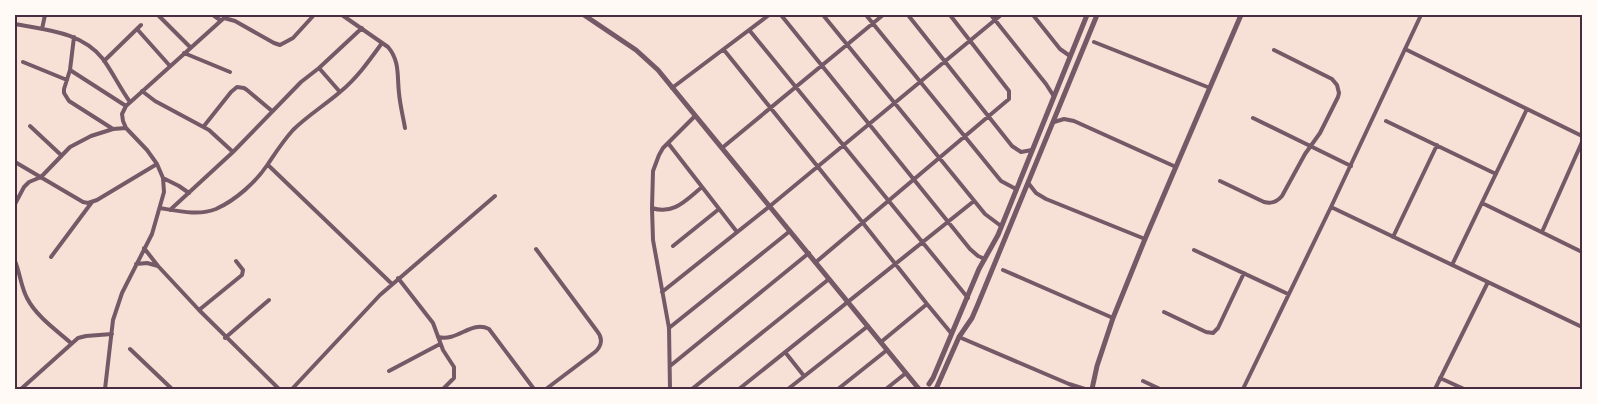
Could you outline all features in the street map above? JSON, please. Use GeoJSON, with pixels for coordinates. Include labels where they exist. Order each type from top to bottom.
{"type":"FeatureCollection","features":[{"type":"Feature","properties":{"kind":"street"},"geometry":{"type":"LineString","coordinates":[[42,29],[45,15]]}},
{"type":"Feature","properties":{"kind":"street"},"geometry":{"type":"LineString","coordinates":[[158,15],[190,47]]}},
{"type":"Feature","properties":{"kind":"street"},"geometry":{"type":"LineString","coordinates":[[213,15],[235,21],[274,43],[280,44],[292,38],[314,15]]}},
{"type":"Feature","properties":{"kind":"street"},"geometry":{"type":"LineString","coordinates":[[342,15],[382,43],[392,52],[396,59],[398,91],[405,128]]}},
{"type":"Feature","properties":{"kind":"street"},"geometry":{"type":"LineString","coordinates":[[584,15],[642,54],[658,70],[920,389],[924,385],[929,384],[933,378],[979,269],[1001,226],[1087,15]]}},
{"type":"Feature","properties":{"kind":"street"},"geometry":{"type":"LineString","coordinates":[[672,88],[769,15]]}},
{"type":"Feature","properties":{"kind":"street"},"geometry":{"type":"LineString","coordinates":[[781,15],[970,249],[985,259]]}},
{"type":"Feature","properties":{"kind":"street"},"geometry":{"type":"LineString","coordinates":[[823,15],[974,201],[985,214],[1001,226]]}},
{"type":"Feature","properties":{"kind":"street"},"geometry":{"type":"LineString","coordinates":[[866,15],[1001,181],[1016,189]]}},
{"type":"Feature","properties":{"kind":"street"},"geometry":{"type":"LineString","coordinates":[[722,148],[883,15]]}},
{"type":"Feature","properties":{"kind":"street"},"geometry":{"type":"LineString","coordinates":[[908,15],[988,117],[1017,150],[1027,152],[1032,150]]}},
{"type":"Feature","properties":{"kind":"street"},"geometry":{"type":"LineString","coordinates":[[816,262],[1009,99],[1010,94],[1007,89],[950,15]]}},
{"type":"Feature","properties":{"kind":"street"},"geometry":{"type":"LineString","coordinates":[[991,15],[1053,95]]}},
{"type":"Feature","properties":{"kind":"street"},"geometry":{"type":"LineString","coordinates":[[662,292],[770,206],[1001,15]]}},
{"type":"Feature","properties":{"kind":"street"},"geometry":{"type":"LineString","coordinates":[[1033,15],[1060,49],[1070,56]]}},
{"type":"Feature","properties":{"kind":"street"},"geometry":{"type":"LineString","coordinates":[[929,384],[936,389],[959,337],[975,313],[1097,15]]}},
{"type":"Feature","properties":{"kind":"street"},"geometry":{"type":"LineString","coordinates":[[1092,389],[1096,366],[1145,239],[1241,15]]}},
{"type":"Feature","properties":{"kind":"street"},"geometry":{"type":"LineString","coordinates":[[1243,389],[1422,15]]}},
{"type":"Feature","properties":{"kind":"street"},"geometry":{"type":"LineString","coordinates":[[105,389],[113,320],[122,293],[152,234],[164,192],[163,178],[157,164],[147,150],[126,128],[122,114],[128,104],[223,18]]}},
{"type":"Feature","properties":{"kind":"street"},"geometry":{"type":"LineString","coordinates":[[15,24],[74,37],[92,48],[104,61],[128,104]]}},
{"type":"Feature","properties":{"kind":"street"},"geometry":{"type":"LineString","coordinates":[[104,61],[141,25]]}},
{"type":"Feature","properties":{"kind":"street"},"geometry":{"type":"LineString","coordinates":[[170,210],[233,152],[301,82],[362,28]]}},
{"type":"Feature","properties":{"kind":"street"},"geometry":{"type":"LineString","coordinates":[[137,29],[170,66]]}},
{"type":"Feature","properties":{"kind":"street"},"geometry":{"type":"LineString","coordinates":[[750,31],[968,298]]}},
{"type":"Feature","properties":{"kind":"street"},"geometry":{"type":"LineString","coordinates":[[74,37],[70,70],[64,93],[69,101],[113,129]]}},
{"type":"Feature","properties":{"kind":"street"},"geometry":{"type":"LineString","coordinates":[[1094,42],[1210,88]]}},
{"type":"Feature","properties":{"kind":"street"},"geometry":{"type":"LineString","coordinates":[[160,208],[199,212],[214,210],[233,200],[268,165],[293,130],[340,92],[360,73],[382,43]]}},
{"type":"Feature","properties":{"kind":"street"},"geometry":{"type":"LineString","coordinates":[[1405,49],[1582,136]]}},
{"type":"Feature","properties":{"kind":"street"},"geometry":{"type":"LineString","coordinates":[[724,50],[951,333]]}},
{"type":"Feature","properties":{"kind":"street"},"geometry":{"type":"LineString","coordinates":[[1220,181],[1264,202],[1273,202],[1282,196],[1302,158],[1320,133],[1338,97],[1337,86],[1332,79],[1274,50]]}},
{"type":"Feature","properties":{"kind":"street"},"geometry":{"type":"LineString","coordinates":[[184,53],[230,72]]}},
{"type":"Feature","properties":{"kind":"street"},"geometry":{"type":"LineString","coordinates":[[23,62],[67,80]]}},
{"type":"Feature","properties":{"kind":"street"},"geometry":{"type":"LineString","coordinates":[[319,68],[340,92]]}},
{"type":"Feature","properties":{"kind":"street"},"geometry":{"type":"LineString","coordinates":[[70,70],[128,104]]}},
{"type":"Feature","properties":{"kind":"street"},"geometry":{"type":"LineString","coordinates":[[204,126],[237,87],[244,88],[272,110]]}},
{"type":"Feature","properties":{"kind":"street"},"geometry":{"type":"LineString","coordinates":[[142,91],[181,116],[204,126],[233,152]]}},
{"type":"Feature","properties":{"kind":"street"},"geometry":{"type":"LineString","coordinates":[[1452,265],[1527,109]]}},
{"type":"Feature","properties":{"kind":"street"},"geometry":{"type":"LineString","coordinates":[[664,389],[670,387],[670,366],[668,328],[653,240],[654,171],[659,155],[668,143],[695,116]]}},
{"type":"Feature","properties":{"kind":"street"},"geometry":{"type":"LineString","coordinates":[[1253,118],[1351,166]]}},
{"type":"Feature","properties":{"kind":"street"},"geometry":{"type":"LineString","coordinates":[[1054,122],[1064,119],[1074,121],[1176,167]]}},
{"type":"Feature","properties":{"kind":"street"},"geometry":{"type":"LineString","coordinates":[[1386,121],[1496,174]]}},
{"type":"Feature","properties":{"kind":"street"},"geometry":{"type":"LineString","coordinates":[[30,126],[61,155]]}},
{"type":"Feature","properties":{"kind":"street"},"geometry":{"type":"LineString","coordinates":[[15,204],[24,187],[34,179],[41,177],[61,155],[80,141],[113,129],[126,128]]}},
{"type":"Feature","properties":{"kind":"street"},"geometry":{"type":"LineString","coordinates":[[1542,232],[1582,142]]}},
{"type":"Feature","properties":{"kind":"street"},"geometry":{"type":"LineString","coordinates":[[668,143],[737,232]]}},
{"type":"Feature","properties":{"kind":"street"},"geometry":{"type":"LineString","coordinates":[[1393,237],[1437,146]]}},
{"type":"Feature","properties":{"kind":"street"},"geometry":{"type":"LineString","coordinates":[[15,162],[83,202],[92,202]]}},
{"type":"Feature","properties":{"kind":"street"},"geometry":{"type":"LineString","coordinates":[[51,257],[92,202],[157,164]]}},
{"type":"Feature","properties":{"kind":"street"},"geometry":{"type":"LineString","coordinates":[[268,165],[392,284]]}},
{"type":"Feature","properties":{"kind":"street"},"geometry":{"type":"LineString","coordinates":[[163,178],[189,193]]}},
{"type":"Feature","properties":{"kind":"street"},"geometry":{"type":"LineString","coordinates":[[1028,184],[1046,199],[1145,239]]}},
{"type":"Feature","properties":{"kind":"street"},"geometry":{"type":"LineString","coordinates":[[652,208],[664,210],[674,208],[702,187]]}},
{"type":"Feature","properties":{"kind":"street"},"geometry":{"type":"LineString","coordinates":[[292,389],[398,278],[495,196]]}},
{"type":"Feature","properties":{"kind":"street"},"geometry":{"type":"LineString","coordinates":[[739,389],[974,201]]}},
{"type":"Feature","properties":{"kind":"street"},"geometry":{"type":"LineString","coordinates":[[1482,203],[1582,252]]}},
{"type":"Feature","properties":{"kind":"street"},"geometry":{"type":"LineString","coordinates":[[1331,207],[1582,327]]}},
{"type":"Feature","properties":{"kind":"street"},"geometry":{"type":"LineString","coordinates":[[673,246],[719,209]]}},
{"type":"Feature","properties":{"kind":"street"},"geometry":{"type":"LineString","coordinates":[[668,328],[790,231]]}},
{"type":"Feature","properties":{"kind":"street"},"geometry":{"type":"LineString","coordinates":[[144,248],[158,266],[225,338],[279,389]]}},
{"type":"Feature","properties":{"kind":"street"},"geometry":{"type":"LineString","coordinates":[[536,249],[598,331],[601,338],[600,346],[595,352],[546,389]]}},
{"type":"Feature","properties":{"kind":"street"},"geometry":{"type":"LineString","coordinates":[[1194,250],[1288,294]]}},
{"type":"Feature","properties":{"kind":"street"},"geometry":{"type":"LineString","coordinates":[[670,366],[809,254]]}},
{"type":"Feature","properties":{"kind":"street"},"geometry":{"type":"LineString","coordinates":[[15,261],[22,285],[31,304],[71,343]]}},
{"type":"Feature","properties":{"kind":"street"},"geometry":{"type":"LineString","coordinates":[[199,310],[242,275],[242,270],[236,261]]}},
{"type":"Feature","properties":{"kind":"street"},"geometry":{"type":"LineString","coordinates":[[136,264],[147,263],[158,266]]}},
{"type":"Feature","properties":{"kind":"street"},"geometry":{"type":"LineString","coordinates":[[1003,270],[1114,318]]}},
{"type":"Feature","properties":{"kind":"street"},"geometry":{"type":"LineString","coordinates":[[1164,312],[1206,332],[1213,332],[1218,328],[1244,273]]}},
{"type":"Feature","properties":{"kind":"street"},"geometry":{"type":"LineString","coordinates":[[398,278],[433,322],[440,344],[453,364],[455,371],[452,381],[443,389]]}},
{"type":"Feature","properties":{"kind":"street"},"geometry":{"type":"LineString","coordinates":[[692,389],[829,279]]}},
{"type":"Feature","properties":{"kind":"street"},"geometry":{"type":"LineString","coordinates":[[1435,389],[1488,282]]}},
{"type":"Feature","properties":{"kind":"street"},"geometry":{"type":"LineString","coordinates":[[225,338],[269,300]]}},
{"type":"Feature","properties":{"kind":"street"},"geometry":{"type":"LineString","coordinates":[[881,342],[927,304]]}},
{"type":"Feature","properties":{"kind":"street"},"geometry":{"type":"LineString","coordinates":[[956,323],[965,328]]}},
{"type":"Feature","properties":{"kind":"street"},"geometry":{"type":"LineString","coordinates":[[438,337],[453,337],[476,326],[489,329],[534,389]]}},
{"type":"Feature","properties":{"kind":"street"},"geometry":{"type":"LineString","coordinates":[[788,389],[868,326]]}},
{"type":"Feature","properties":{"kind":"street"},"geometry":{"type":"LineString","coordinates":[[21,389],[78,338],[112,334]]}},
{"type":"Feature","properties":{"kind":"street"},"geometry":{"type":"LineString","coordinates":[[959,337],[1068,384],[1085,389]]}},
{"type":"Feature","properties":{"kind":"street"},"geometry":{"type":"LineString","coordinates":[[389,371],[440,344]]}},
{"type":"Feature","properties":{"kind":"street"},"geometry":{"type":"LineString","coordinates":[[130,349],[172,389]]}},
{"type":"Feature","properties":{"kind":"street"},"geometry":{"type":"LineString","coordinates":[[838,389],[887,350]]}},
{"type":"Feature","properties":{"kind":"street"},"geometry":{"type":"LineString","coordinates":[[785,352],[804,376]]}},
{"type":"Feature","properties":{"kind":"street"},"geometry":{"type":"LineString","coordinates":[[886,389],[906,373]]}},
{"type":"Feature","properties":{"kind":"street"},"geometry":{"type":"LineString","coordinates":[[1440,378],[1464,389]]}},
{"type":"Feature","properties":{"kind":"street"},"geometry":{"type":"LineString","coordinates":[[1144,381],[1160,389]]}}]}
